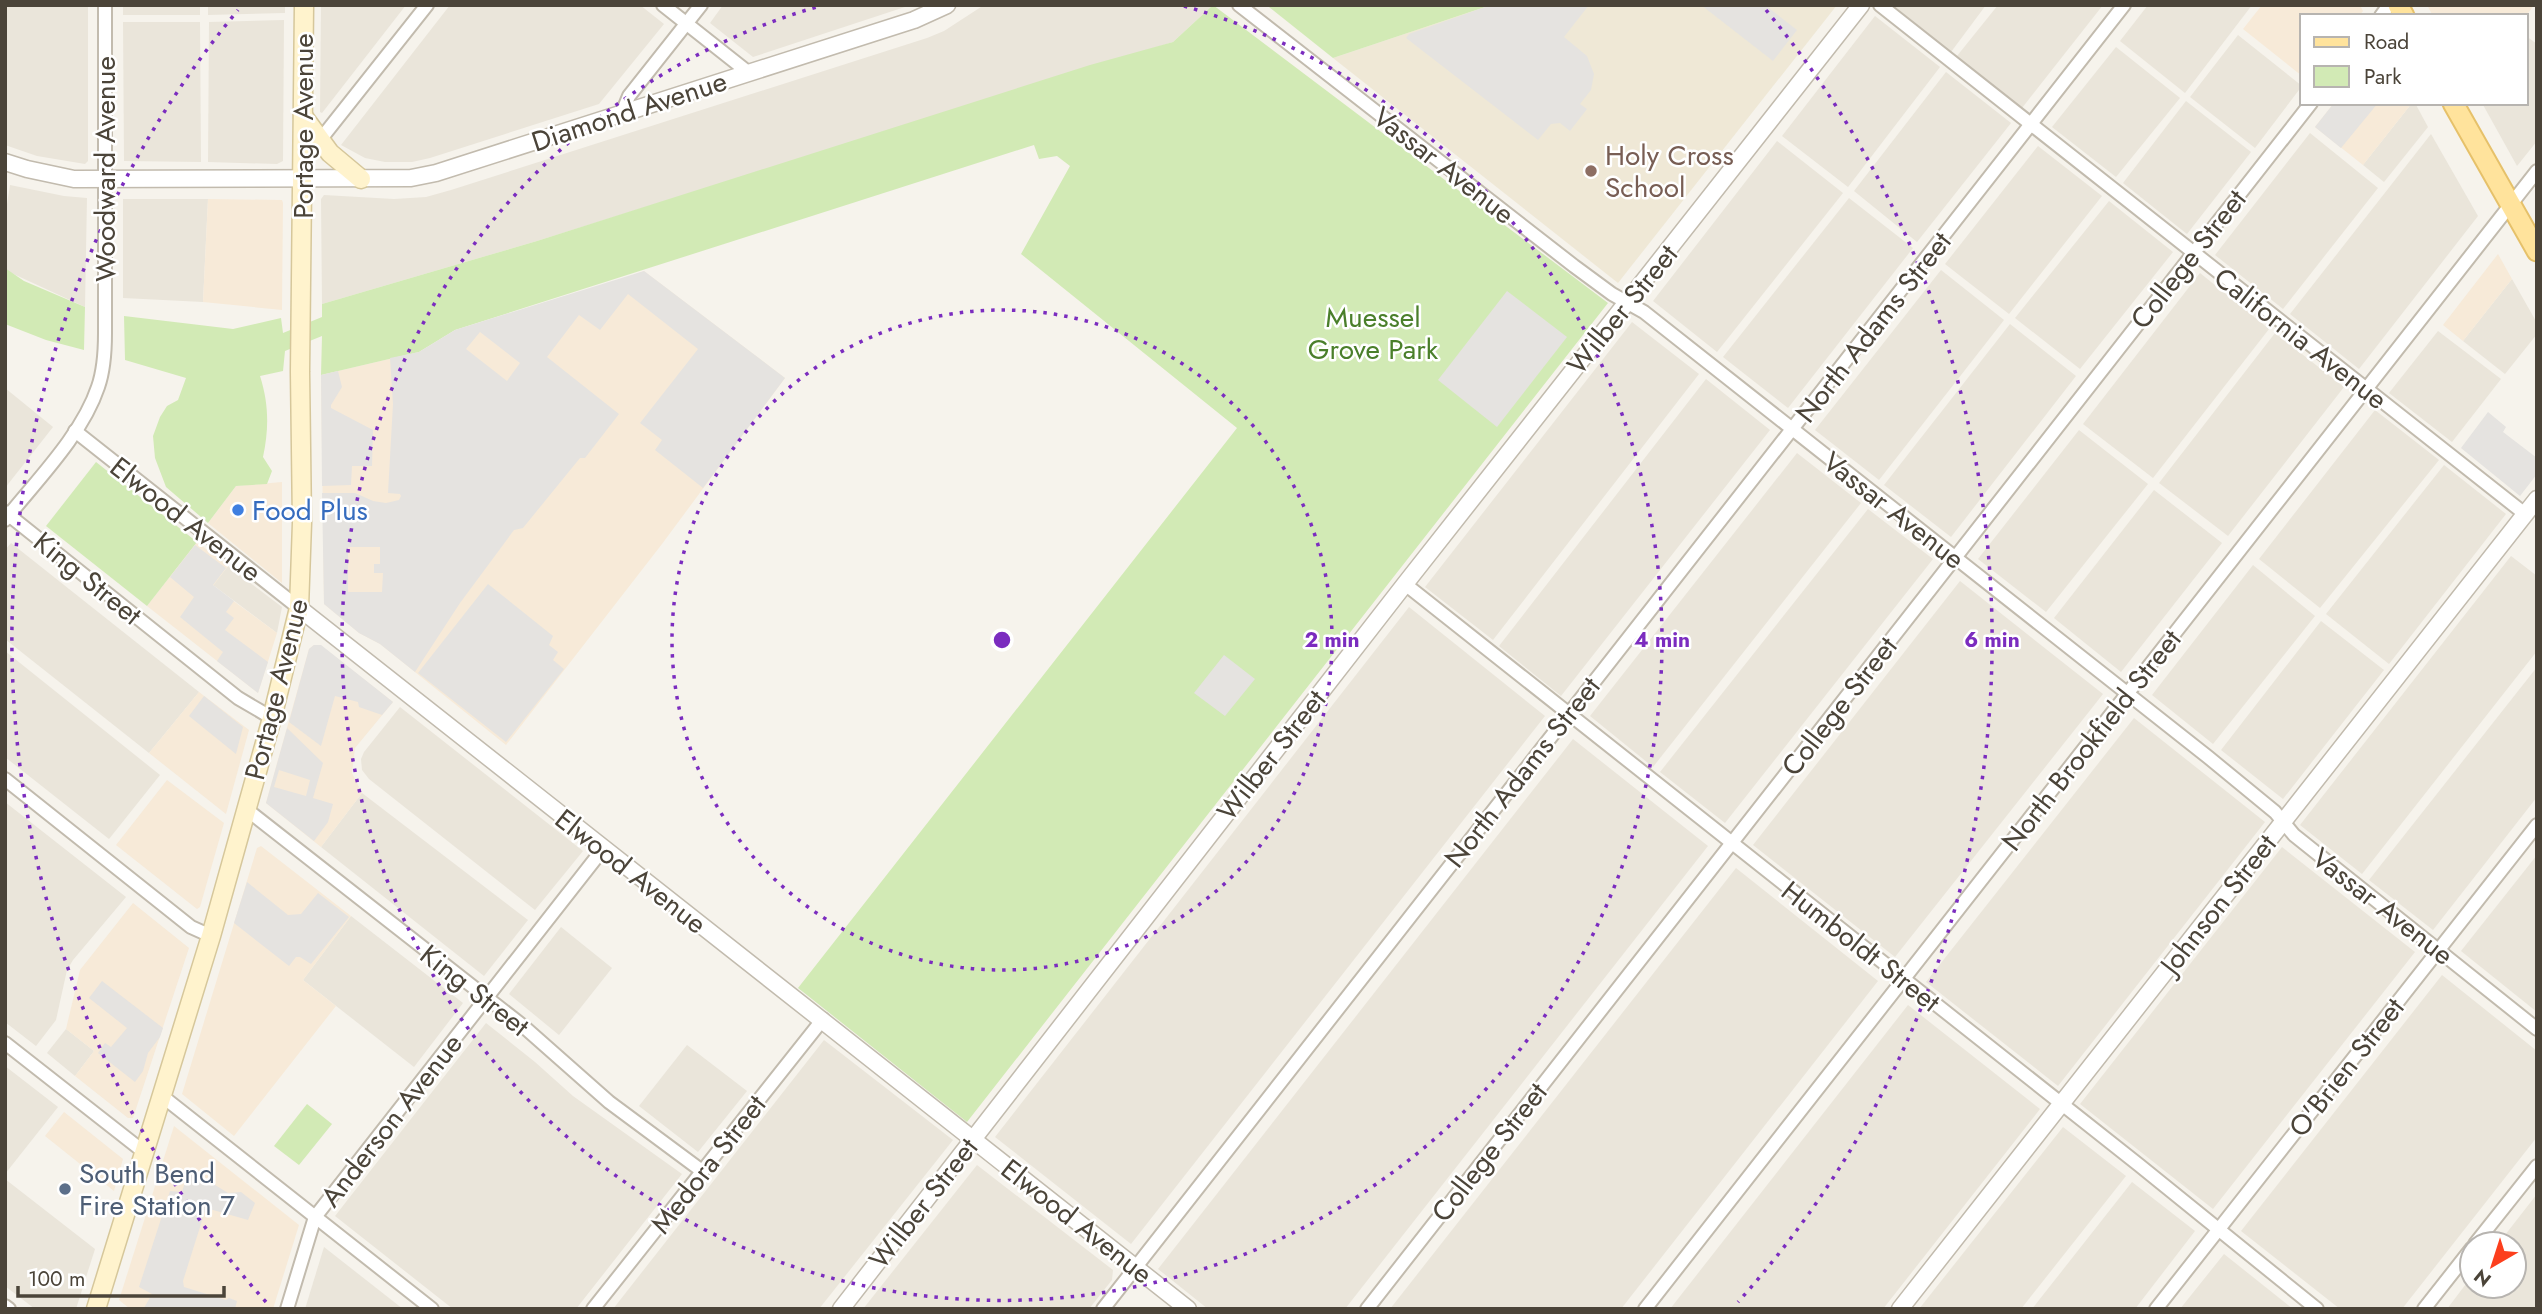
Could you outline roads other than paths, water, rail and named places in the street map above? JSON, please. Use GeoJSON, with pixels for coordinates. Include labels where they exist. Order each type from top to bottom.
{"type":"FeatureCollection","features":[{"type":"Feature","properties":{"kind":"main road","name":"Portage Avenue"},"geometry":{"type":"LineString","coordinates":[[100,1307],[144,1152],[211,936],[272,718],[299,608],[302,523],[300,368],[304,5]]}},
{"type":"Feature","properties":{"kind":"main road"},"geometry":{"type":"LineString","coordinates":[[2454,105],[2537,251]]}},
{"type":"Feature","properties":{"kind":"main road"},"geometry":{"type":"LineString","coordinates":[[303,117],[330,153],[361,179]]}},
{"type":"Feature","properties":{"kind":"street","name":"Woodward Avenue"},"geometry":{"type":"LineString","coordinates":[[7,515],[75,432],[99,386],[105,354],[105,5]]}},
{"type":"Feature","properties":{"kind":"street"},"geometry":{"type":"LineString","coordinates":[[303,152],[320,141],[427,5]]}},
{"type":"Feature","properties":{"kind":"street"},"geometry":{"type":"LineString","coordinates":[[663,5],[749,73]]}},
{"type":"Feature","properties":{"kind":"street"},"geometry":{"type":"LineString","coordinates":[[622,113],[629,96],[701,5]]}},
{"type":"Feature","properties":{"kind":"street","name":"Diamond Avenue"},"geometry":{"type":"LineString","coordinates":[[5,162],[54,176],[106,179],[411,178],[436,173],[914,20],[947,5]]}},
{"type":"Feature","properties":{"kind":"street","name":"Wilber Street"},"geometry":{"type":"LineString","coordinates":[[841,1309],[1405,584],[1861,5]]}},
{"type":"Feature","properties":{"kind":"street","name":"California Avenue"},"geometry":{"type":"LineString","coordinates":[[1880,5],[2525,514]]}},
{"type":"Feature","properties":{"kind":"street","name":"North Adams Street"},"geometry":{"type":"LineString","coordinates":[[1102,1309],[2124,5]]}},
{"type":"Feature","properties":{"kind":"street","name":"Vassar Avenue"},"geometry":{"type":"LineString","coordinates":[[1243,6],[1543,243],[1612,294],[1644,312],[2275,812],[2294,835],[2537,1029]]}},
{"type":"Feature","properties":{"kind":"street","name":"College Street"},"geometry":{"type":"LineString","coordinates":[[1367,1309],[2309,105]]}},
{"type":"Feature","properties":{"kind":"street","name":"North Brookfield Street"},"geometry":{"type":"LineString","coordinates":[[1645,1309],[2537,171]]}},
{"type":"Feature","properties":{"kind":"street","name":"Elwood Avenue"},"geometry":{"type":"LineString","coordinates":[[75,432],[1188,1309]]}},
{"type":"Feature","properties":{"kind":"street","name":"Johnson Street"},"geometry":{"type":"LineString","coordinates":[[1900,1309],[2537,499]]}},
{"type":"Feature","properties":{"kind":"street","name":"King Street"},"geometry":{"type":"LineString","coordinates":[[7,515],[239,698],[272,718]]}},
{"type":"Feature","properties":{"kind":"street","name":"Humboldt Street"},"geometry":{"type":"LineString","coordinates":[[1405,584],[2317,1309]]}},
{"type":"Feature","properties":{"kind":"street"},"geometry":{"type":"LineString","coordinates":[[5,779],[191,926],[211,936]]}},
{"type":"Feature","properties":{"kind":"street","name":"King Street"},"geometry":{"type":"LineString","coordinates":[[246,809],[485,999],[523,1026],[609,1102],[702,1171]]}},
{"type":"Feature","properties":{"kind":"street","name":"O'Brien Street"},"geometry":{"type":"LineString","coordinates":[[2156,1309],[2537,825]]}},
{"type":"Feature","properties":{"kind":"street","name":"Anderson Avenue"},"geometry":{"type":"LineString","coordinates":[[286,1309],[315,1217],[603,849]]}},
{"type":"Feature","properties":{"kind":"street","name":"Medora Street"},"geometry":{"type":"LineString","coordinates":[[593,1309],[823,1019]]}},
{"type":"Feature","properties":{"kind":"street"},"geometry":{"type":"LineString","coordinates":[[5,1043],[144,1152]]}},
{"type":"Feature","properties":{"kind":"street"},"geometry":{"type":"LineString","coordinates":[[162,1096],[432,1309]]}},
{"type":"Feature","properties":{"kind":"street"},"geometry":{"type":"LineString","coordinates":[[2487,1230],[2537,1166]]}},
{"type":"Feature","properties":{"kind":"street"},"geometry":{"type":"LineString","coordinates":[[2424,1309],[2458,1266]]}},
{"type":"Feature","properties":{"kind":"place","name":"Holy Cross School"},"geometry":{"type":"Point","coordinates":[1591,171]}},
{"type":"Feature","properties":{"kind":"place","name":"Food Plus"},"geometry":{"type":"Point","coordinates":[238,510]}},
{"type":"Feature","properties":{"kind":"place","name":"South Bend Fire Station 7"},"geometry":{"type":"Point","coordinates":[65,1189]}},
{"type":"Feature","properties":{"kind":"park label","name":"Muessel Grove Park"},"geometry":{"type":"Point","coordinates":[1373,333]}}]}
